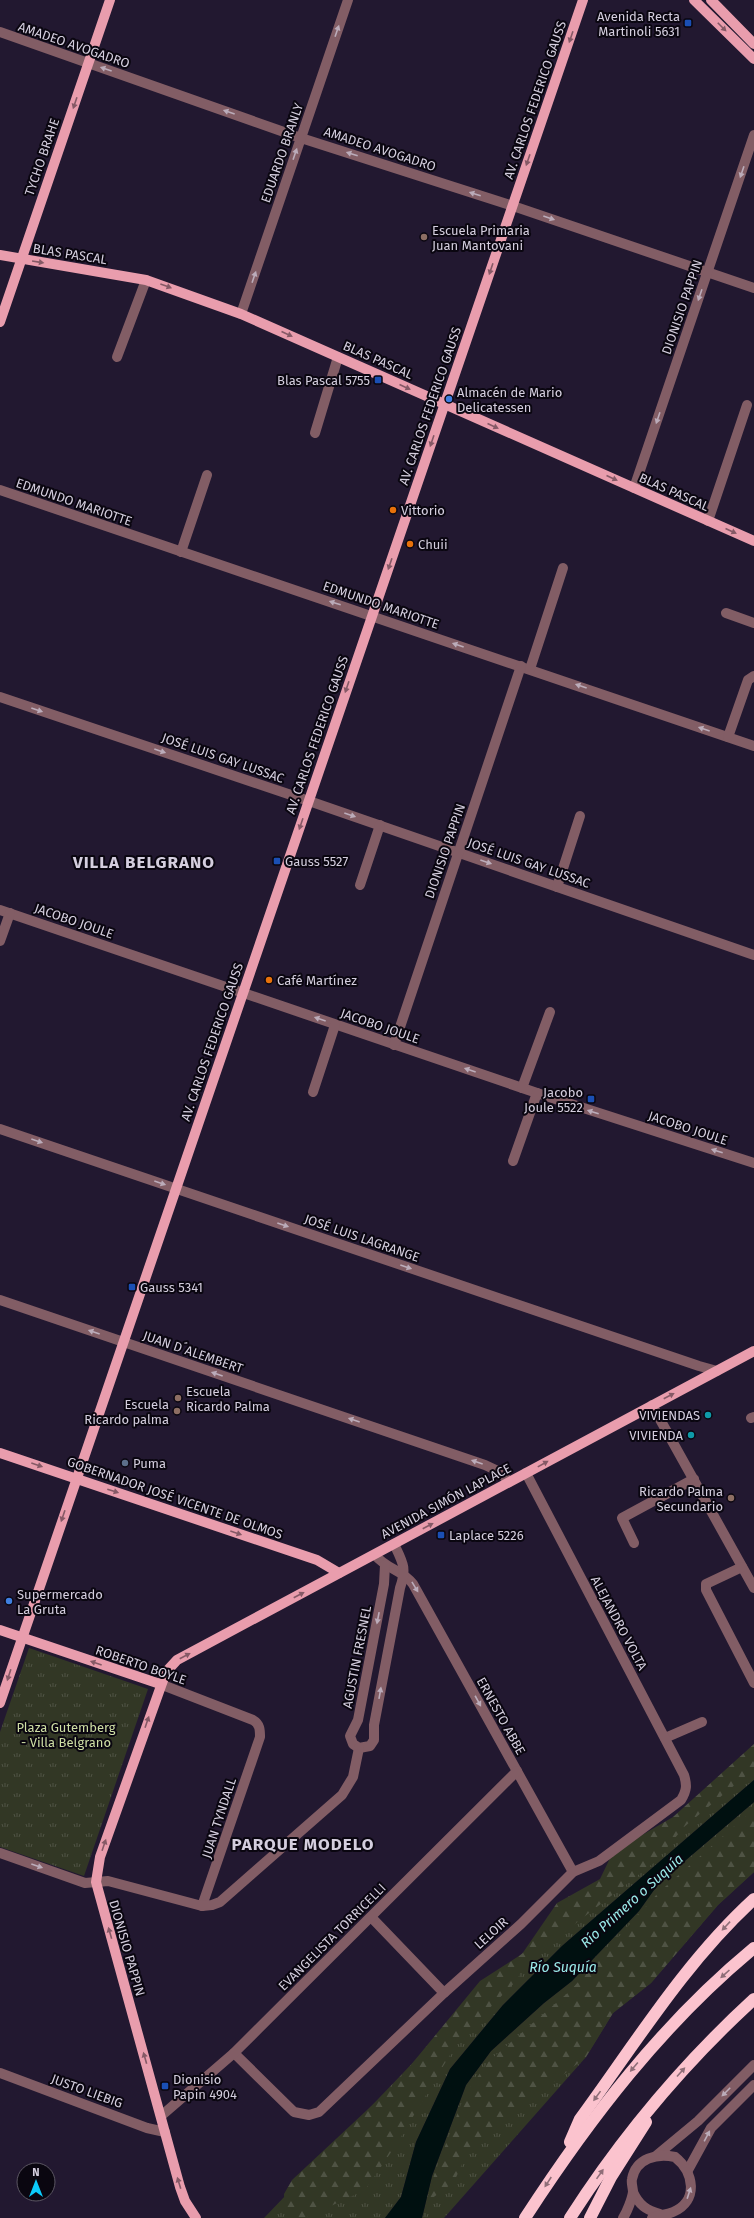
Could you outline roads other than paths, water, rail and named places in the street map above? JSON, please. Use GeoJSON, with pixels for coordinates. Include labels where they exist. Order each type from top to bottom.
{"type":"FeatureCollection","features":[{"type":"Feature","properties":{"kind":"highway"},"geometry":{"type":"LineString","coordinates":[[560,2164],[580,2119],[667,1998],[716,1937],[754,1898]]}},
{"type":"Feature","properties":{"kind":"highway"},"geometry":{"type":"LineString","coordinates":[[526,2215],[560,2164],[613,2093],[658,2040],[719,1979],[754,1948]]}},
{"type":"Feature","properties":{"kind":"highway"},"geometry":{"type":"LineString","coordinates":[[570,2218],[617,2150],[662,2094],[712,2039],[754,1999]]}},
{"type":"Feature","properties":{"kind":"highway"},"geometry":{"type":"LineString","coordinates":[[590,2218],[609,2181],[634,2144],[662,2094]]}},
{"type":"Feature","properties":{"kind":"main road","name":"TYCHO BRAHE"},"geometry":{"type":"LineString","coordinates":[[0,322],[110,0]]}},
{"type":"Feature","properties":{"kind":"main road","name":"AV. CARLOS FEDERICO GAUSS"},"geometry":{"type":"LineString","coordinates":[[0,1703],[583,0]]}},
{"type":"Feature","properties":{"kind":"main road"},"geometry":{"type":"LineString","coordinates":[[694,0],[754,59]]}},
{"type":"Feature","properties":{"kind":"main road"},"geometry":{"type":"LineString","coordinates":[[711,0],[754,44]]}},
{"type":"Feature","properties":{"kind":"main road","name":"BLAS PASCAL"},"geometry":{"type":"LineString","coordinates":[[0,255],[146,280],[241,314],[754,541]]}},
{"type":"Feature","properties":{"kind":"main road","name":"AVENIDA SIMÓN LAPLACE"},"geometry":{"type":"LineString","coordinates":[[160,1684],[166,1672],[177,1660],[754,1351]]}},
{"type":"Feature","properties":{"kind":"main road","name":"GOBERNADOR JOSÉ VICENTE DE OLMOS"},"geometry":{"type":"LineString","coordinates":[[0,1453],[317,1560],[339,1573]]}},
{"type":"Feature","properties":{"kind":"main road","name":"ROBERTO BOYLE"},"geometry":{"type":"LineString","coordinates":[[0,1630],[160,1684]]}},
{"type":"Feature","properties":{"kind":"main road","name":"DIONISIO PAPPIN"},"geometry":{"type":"LineString","coordinates":[[160,1684],[100,1857],[96,1882],[185,2201],[196,2218]]}},
{"type":"Feature","properties":{"kind":"street","name":"EDUARDO BRANLY"},"geometry":{"type":"LineString","coordinates":[[241,314],[348,0]]}},
{"type":"Feature","properties":{"kind":"street","name":"AMADEO AVOGADRO"},"geometry":{"type":"LineString","coordinates":[[0,32],[301,138],[512,206],[754,288]]}},
{"type":"Feature","properties":{"kind":"street","name":"DIONISIO PAPPIN"},"geometry":{"type":"LineString","coordinates":[[634,488],[754,135]]}},
{"type":"Feature","properties":{"kind":"street"},"geometry":{"type":"LineString","coordinates":[[117,357],[146,280]]}},
{"type":"Feature","properties":{"kind":"street"},"geometry":{"type":"LineString","coordinates":[[315,433],[338,357]]}},
{"type":"Feature","properties":{"kind":"street"},"geometry":{"type":"LineString","coordinates":[[708,521],[747,405]]}},
{"type":"Feature","properties":{"kind":"street"},"geometry":{"type":"LineString","coordinates":[[181,552],[207,475]]}},
{"type":"Feature","properties":{"kind":"street","name":"EDMUNDO MARIOTTE"},"geometry":{"type":"LineString","coordinates":[[0,490],[372,615],[754,746]]}},
{"type":"Feature","properties":{"kind":"street","name":"DIONISIO PAPPIN"},"geometry":{"type":"LineString","coordinates":[[394,1045],[459,853],[563,568]]}},
{"type":"Feature","properties":{"kind":"street"},"geometry":{"type":"LineString","coordinates":[[726,613],[754,623]]}},
{"type":"Feature","properties":{"kind":"street"},"geometry":{"type":"LineString","coordinates":[[728,737],[748,680],[754,676]]}},
{"type":"Feature","properties":{"kind":"street","name":"JOSÉ LUIS GAY LUSSAC"},"geometry":{"type":"LineString","coordinates":[[0,697],[309,801],[754,955]]}},
{"type":"Feature","properties":{"kind":"street"},"geometry":{"type":"LineString","coordinates":[[558,887],[580,816]]}},
{"type":"Feature","properties":{"kind":"street"},"geometry":{"type":"LineString","coordinates":[[360,885],[380,826]]}},
{"type":"Feature","properties":{"kind":"street"},"geometry":{"type":"LineString","coordinates":[[0,941],[5,911]]}},
{"type":"Feature","properties":{"kind":"street","name":"JACOBO JOULE"},"geometry":{"type":"LineString","coordinates":[[5,911],[537,1094],[754,1163]]}},
{"type":"Feature","properties":{"kind":"street"},"geometry":{"type":"LineString","coordinates":[[522,1088],[550,1012]]}},
{"type":"Feature","properties":{"kind":"street"},"geometry":{"type":"LineString","coordinates":[[313,1092],[335,1025]]}},
{"type":"Feature","properties":{"kind":"street"},"geometry":{"type":"LineString","coordinates":[[513,1161],[537,1094]]}},
{"type":"Feature","properties":{"kind":"street","name":"JOSÉ LUIS LAGRANGE"},"geometry":{"type":"LineString","coordinates":[[0,1129],[717,1371]]}},
{"type":"Feature","properties":{"kind":"street","name":"JUAN D´ALEMBERT"},"geometry":{"type":"LineString","coordinates":[[0,1300],[485,1465],[500,1472],[509,1482]]}},
{"type":"Feature","properties":{"kind":"street"},"geometry":{"type":"LineString","coordinates":[[652,1405],[754,1588]]}},
{"type":"Feature","properties":{"kind":"street","name":"ALEJANDRO VOLTA"},"geometry":{"type":"LineString","coordinates":[[526,1473],[665,1738],[684,1775],[687,1786]]}},
{"type":"Feature","properties":{"kind":"street"},"geometry":{"type":"LineString","coordinates":[[634,1543],[622,1518],[694,1479]]}},
{"type":"Feature","properties":{"kind":"street","name":"ERNESTO ABBE"},"geometry":{"type":"LineString","coordinates":[[394,1544],[404,1564],[404,1574]]}},
{"type":"Feature","properties":{"kind":"street","name":"ERNESTO ABBE"},"geometry":{"type":"LineString","coordinates":[[375,1554],[385,1565],[404,1574],[413,1584],[573,1872]]}},
{"type":"Feature","properties":{"kind":"street","name":"AGUSTIN FRESNEL"},"geometry":{"type":"LineString","coordinates":[[359,1748],[352,1744],[350,1736],[358,1720],[384,1584],[385,1565]]}},
{"type":"Feature","properties":{"kind":"street"},"geometry":{"type":"LineString","coordinates":[[742,1567],[706,1584],[706,1590],[754,1683]]}},
{"type":"Feature","properties":{"kind":"street"},"geometry":{"type":"LineString","coordinates":[[0,1853],[85,1883],[108,1881],[202,1906],[216,1904],[342,1794],[353,1777],[359,1748],[367,1748],[374,1740],[374,1725],[404,1574]]}},
{"type":"Feature","properties":{"kind":"street","name":"ROBERTO BOYLE"},"geometry":{"type":"LineString","coordinates":[[160,1684],[257,1722],[260,1737]]}},
{"type":"Feature","properties":{"kind":"street"},"geometry":{"type":"LineString","coordinates":[[665,1738],[702,1722]]}},
{"type":"Feature","properties":{"kind":"street","name":"JUAN TYNDALL"},"geometry":{"type":"LineString","coordinates":[[202,1906],[212,1881],[260,1737]]}},
{"type":"Feature","properties":{"kind":"street","name":"EVANGELISTA TORRICELLI"},"geometry":{"type":"LineString","coordinates":[[161,2116],[234,2053],[517,1771]]}},
{"type":"Feature","properties":{"kind":"street","name":"LELOIR"},"geometry":{"type":"LineString","coordinates":[[234,2053],[294,2112],[309,2115],[319,2112],[444,1993],[521,1924],[573,1872],[599,1861],[681,1800],[687,1786]]}},
{"type":"Feature","properties":{"kind":"street"},"geometry":{"type":"LineString","coordinates":[[212,1881],[216,1894],[229,1894]]}},
{"type":"Feature","properties":{"kind":"street"},"geometry":{"type":"LineString","coordinates":[[371,1917],[444,1993]]}},
{"type":"Feature","properties":{"kind":"street"},"geometry":{"type":"LineString","coordinates":[[657,2155],[675,2156],[688,2170],[692,2182],[690,2195],[683,2205],[673,2212],[656,2216],[638,2203],[633,2192],[632,2180],[636,2168],[645,2159],[657,2155],[698,2121],[754,2065]]}},
{"type":"Feature","properties":{"kind":"street","name":"JUSTO LIEBIG"},"geometry":{"type":"LineString","coordinates":[[0,2073],[147,2128],[165,2132]]}},
{"type":"Feature","properties":{"kind":"street"},"geometry":{"type":"LineString","coordinates":[[688,2170],[711,2128],[754,2085]]}},
{"type":"Feature","properties":{"kind":"street"},"geometry":{"type":"LineString","coordinates":[[624,2218],[633,2192]]}},
{"type":"Feature","properties":{"kind":"water","name":"Río Suquía"},"geometry":{"type":"Polygon","coordinates":[[[754,1780],[754,1802],[659,1883],[639,1911],[572,1981],[544,2003],[491,2051],[466,2085],[432,2176],[422,2218],[385,2218],[401,2197],[416,2142],[450,2069],[503,2005],[562,1946],[754,1780]]]}},
{"type":"Feature","properties":{"kind":"place","name":"Avenida Recta Martinoli 5631"},"geometry":{"type":"Point","coordinates":[688,23]}},
{"type":"Feature","properties":{"kind":"place","name":"Escuela Primaria Juan Mantovani"},"geometry":{"type":"Point","coordinates":[424,237]}},
{"type":"Feature","properties":{"kind":"place","name":"Blas Pascal 5755"},"geometry":{"type":"Point","coordinates":[378,380]}},
{"type":"Feature","properties":{"kind":"place","name":"Almacén de Mario Delicatessen"},"geometry":{"type":"Point","coordinates":[449,399]}},
{"type":"Feature","properties":{"kind":"place","name":"Vittorio"},"geometry":{"type":"Point","coordinates":[393,510]}},
{"type":"Feature","properties":{"kind":"place","name":"Chuii"},"geometry":{"type":"Point","coordinates":[410,544]}},
{"type":"Feature","properties":{"kind":"place","name":"Gauss 5527"},"geometry":{"type":"Point","coordinates":[277,861]}},
{"type":"Feature","properties":{"kind":"place","name":"Café Martínez"},"geometry":{"type":"Point","coordinates":[269,980]}},
{"type":"Feature","properties":{"kind":"place","name":"Jacobo Joule 5522"},"geometry":{"type":"Point","coordinates":[591,1099]}},
{"type":"Feature","properties":{"kind":"place","name":"Gauss 5341"},"geometry":{"type":"Point","coordinates":[132,1287]}},
{"type":"Feature","properties":{"kind":"place","name":"Escuela Ricardo Palma"},"geometry":{"type":"Point","coordinates":[178,1398]}},
{"type":"Feature","properties":{"kind":"place","name":"Escuela Ricardo palma"},"geometry":{"type":"Point","coordinates":[177,1411]}},
{"type":"Feature","properties":{"kind":"place","name":"VIVIENDAS"},"geometry":{"type":"Point","coordinates":[708,1415]}},
{"type":"Feature","properties":{"kind":"place","name":"VIVIENDA"},"geometry":{"type":"Point","coordinates":[691,1435]}},
{"type":"Feature","properties":{"kind":"place","name":"Puma"},"geometry":{"type":"Point","coordinates":[125,1463]}},
{"type":"Feature","properties":{"kind":"place","name":"Ricardo Palma Secundario"},"geometry":{"type":"Point","coordinates":[731,1498]}},
{"type":"Feature","properties":{"kind":"place","name":"Laplace 5226"},"geometry":{"type":"Point","coordinates":[441,1535]}},
{"type":"Feature","properties":{"kind":"place","name":"Supermercado La Gruta"},"geometry":{"type":"Point","coordinates":[9,1601]}},
{"type":"Feature","properties":{"kind":"place","name":"Dionisio Papin 4904"},"geometry":{"type":"Point","coordinates":[165,2086]}},
{"type":"Feature","properties":{"kind":"district","name":"VILLA BELGRANO"},"geometry":{"type":"Point","coordinates":[144,862]}},
{"type":"Feature","properties":{"kind":"district","name":"PARQUE MODELO"},"geometry":{"type":"Point","coordinates":[303,1844]}},
{"type":"Feature","properties":{"kind":"park label","name":"Plaza Gutemberg - Villa Belgrano"},"geometry":{"type":"Point","coordinates":[66,1734]}},
{"type":"Feature","properties":{"kind":"water label","name":"Río Primero o Suquía"},"geometry":{"type":"Point","coordinates":[632,1901]}}]}
